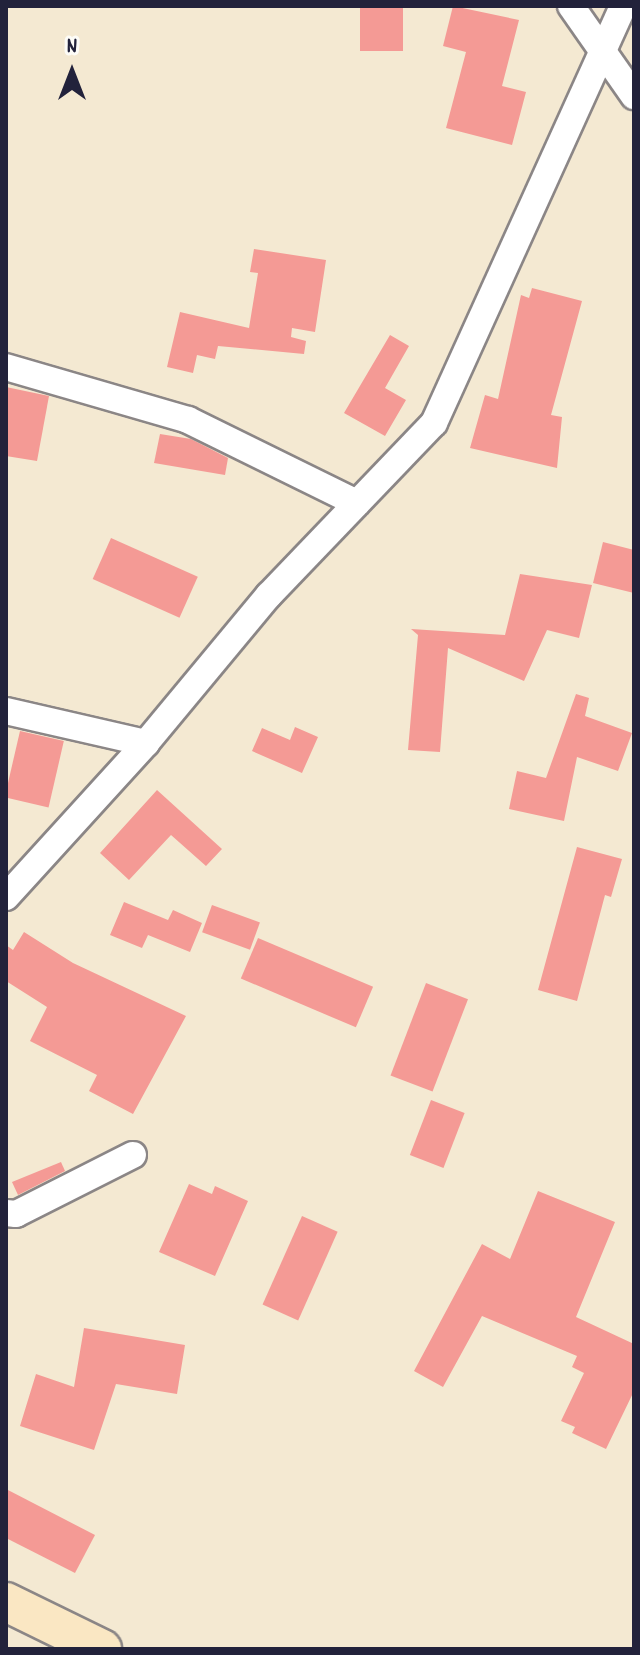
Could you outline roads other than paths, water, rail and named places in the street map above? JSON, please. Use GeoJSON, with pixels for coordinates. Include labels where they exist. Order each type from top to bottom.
{"type":"FeatureCollection","features":[{"type":"Feature","properties":{"kind":"street"},"geometry":{"type":"LineString","coordinates":[[571,6],[634,96]]}},
{"type":"Feature","properties":{"kind":"street"},"geometry":{"type":"LineString","coordinates":[[6,897],[146,743],[269,595],[434,423],[623,6]]}},
{"type":"Feature","properties":{"kind":"street"},"geometry":{"type":"LineString","coordinates":[[6,367],[188,420],[357,503]]}},
{"type":"Feature","properties":{"kind":"street"},"geometry":{"type":"LineString","coordinates":[[6,711],[146,743]]}},
{"type":"Feature","properties":{"kind":"street"},"geometry":{"type":"LineString","coordinates":[[6,1213],[16,1214],[133,1155]]}},
{"type":"Feature","properties":{"kind":"street"},"geometry":{"type":"LineString","coordinates":[[6,1602],[102,1649]]}}]}
